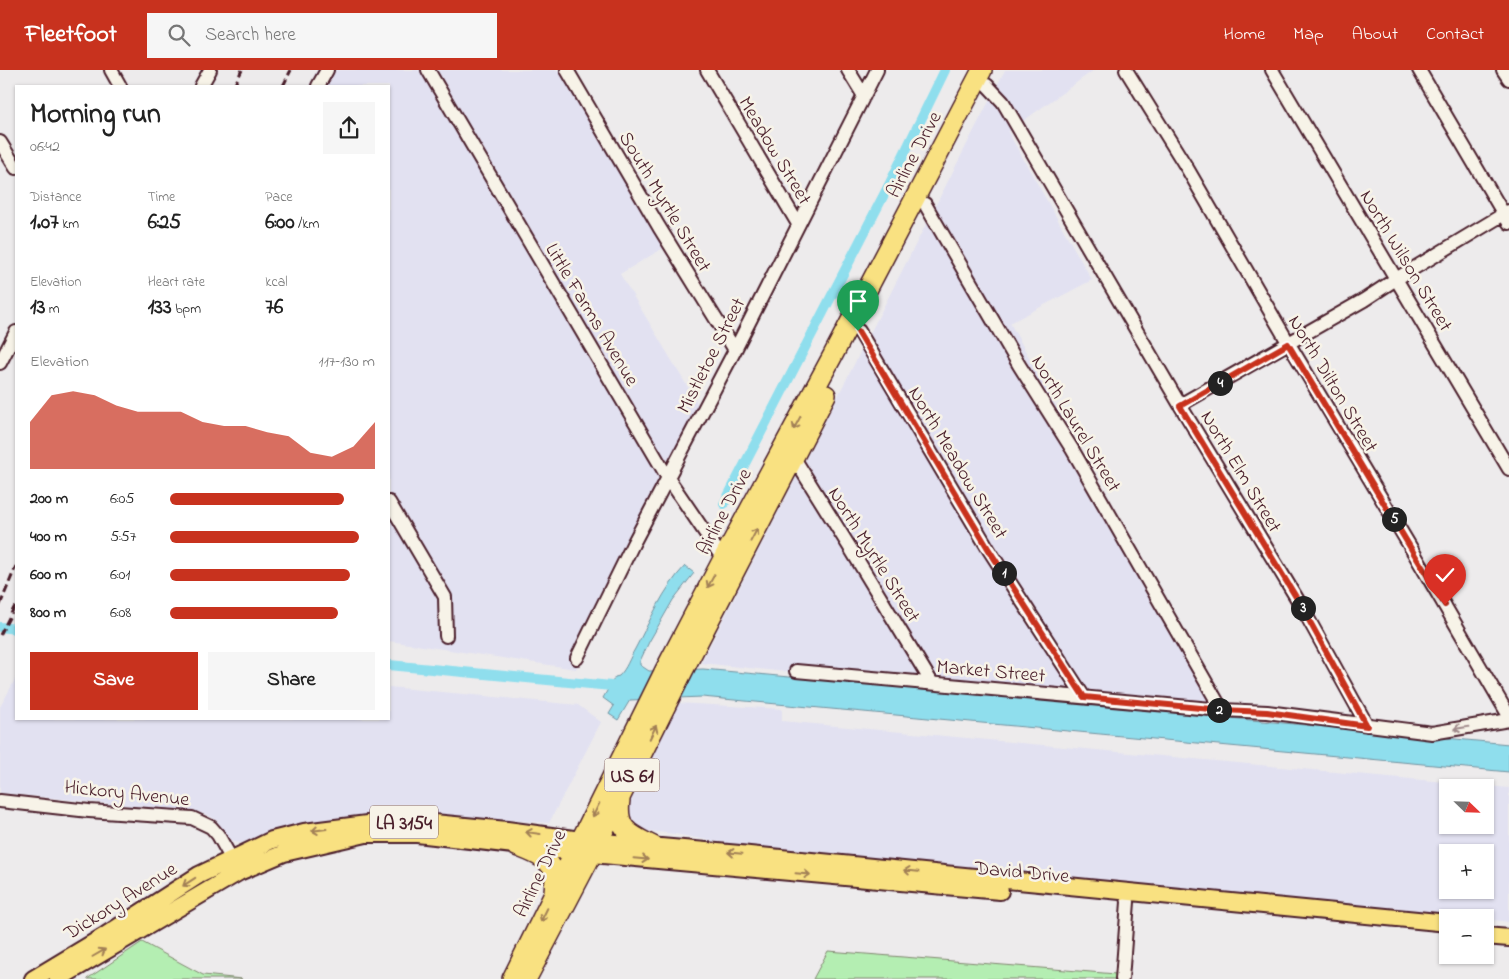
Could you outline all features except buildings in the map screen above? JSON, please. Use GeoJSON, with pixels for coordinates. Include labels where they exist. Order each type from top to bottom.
{"type":"FeatureCollection","features":[{"type":"Feature","properties":{"kind":"highway","name":"Airline Drive"},"geometry":{"type":"LineString","coordinates":[[526,979],[587,847],[662,694],[988,75]]}},
{"type":"Feature","properties":{"kind":"highway","name":"Airline Drive"},"geometry":{"type":"LineString","coordinates":[[512,979],[554,895],[620,798],[662,694]]}},
{"type":"Feature","properties":{"kind":"highway"},"geometry":{"type":"LineString","coordinates":[[620,798],[618,813],[622,825],[631,835],[653,846]]}},
{"type":"Feature","properties":{"kind":"highway"},"geometry":{"type":"LineString","coordinates":[[516,846],[542,858],[551,866],[555,876],[554,895]]}},
{"type":"Feature","properties":{"kind":"main road","name":"LA 3154"},"geometry":{"type":"LineString","coordinates":[[235,865],[272,840],[304,832],[383,822],[434,822],[507,830],[587,847]]}},
{"type":"Feature","properties":{"kind":"main road","name":"LA 3154"},"geometry":{"type":"LineString","coordinates":[[235,865],[366,834],[417,834],[516,846],[587,847]]}},
{"type":"Feature","properties":{"kind":"main road","name":"David Drive"},"geometry":{"type":"LineString","coordinates":[[587,847],[653,846],[1439,931]]}},
{"type":"Feature","properties":{"kind":"main road","name":"David Drive"},"geometry":{"type":"LineString","coordinates":[[587,847],[1127,897],[1439,922]]}},
{"type":"Feature","properties":{"kind":"main road","name":"Dickory Avenue"},"geometry":{"type":"LineString","coordinates":[[33,979],[199,875],[235,865]]}},
{"type":"Feature","properties":{"kind":"main road","name":"Dickory Avenue"},"geometry":{"type":"LineString","coordinates":[[58,979],[235,865]]}},
{"type":"Feature","properties":{"kind":"main road"},"geometry":{"type":"LineString","coordinates":[[1494,928],[1509,929]]}},
{"type":"Feature","properties":{"kind":"main road"},"geometry":{"type":"LineString","coordinates":[[1494,937],[1509,938]]}},
{"type":"Feature","properties":{"kind":"street"},"geometry":{"type":"LineString","coordinates":[[111,70],[119,85]]}},
{"type":"Feature","properties":{"kind":"street"},"geometry":{"type":"LineString","coordinates":[[202,85],[210,70]]}},
{"type":"Feature","properties":{"kind":"street"},"geometry":{"type":"LineString","coordinates":[[319,85],[327,70]]}},
{"type":"Feature","properties":{"kind":"street","name":"Little Farms Avenue"},"geometry":{"type":"LineString","coordinates":[[428,70],[668,478],[729,565]]}},
{"type":"Feature","properties":{"kind":"street","name":"South Myrtle Street"},"geometry":{"type":"LineString","coordinates":[[568,70],[659,227],[735,350]]}},
{"type":"Feature","properties":{"kind":"street","name":"Meadow Street"},"geometry":{"type":"LineString","coordinates":[[707,70],[798,224]]}},
{"type":"Feature","properties":{"kind":"street"},"geometry":{"type":"LineString","coordinates":[[848,70],[864,96]]}},
{"type":"Feature","properties":{"kind":"street","name":"Mistletoe Street"},"geometry":{"type":"LineString","coordinates":[[576,658],[877,70]]}},
{"type":"Feature","properties":{"kind":"street","name":"North Dilton Street"},"geometry":{"type":"LineString","coordinates":[[1126,70],[1187,168],[1288,344],[1414,553],[1509,716]]}},
{"type":"Feature","properties":{"kind":"street","name":"North Wilson Street"},"geometry":{"type":"LineString","coordinates":[[1272,70],[1509,469]]}},
{"type":"Feature","properties":{"kind":"street"},"geometry":{"type":"LineString","coordinates":[[1180,406],[1364,300],[1396,279],[1507,217],[1419,70]]}},
{"type":"Feature","properties":{"kind":"street"},"geometry":{"type":"LineString","coordinates":[[1503,70],[1509,79]]}},
{"type":"Feature","properties":{"kind":"street","name":"North Elm Street"},"geometry":{"type":"LineString","coordinates":[[988,75],[1180,406],[1299,602],[1367,726]]}},
{"type":"Feature","properties":{"kind":"street"},"geometry":{"type":"LineString","coordinates":[[0,142],[15,166]]}},
{"type":"Feature","properties":{"kind":"street","name":"North Laurel Street"},"geometry":{"type":"LineString","coordinates":[[920,202],[1072,449],[1222,710]]}},
{"type":"Feature","properties":{"kind":"street","name":"North Meadow Street"},"geometry":{"type":"LineString","coordinates":[[854,328],[989,550],[1084,697]]}},
{"type":"Feature","properties":{"kind":"street"},"geometry":{"type":"LineString","coordinates":[[0,363],[15,334]]}},
{"type":"Feature","properties":{"kind":"street","name":"North Myrtle Street"},"geometry":{"type":"LineString","coordinates":[[788,453],[852,551],[932,683]]}},
{"type":"Feature","properties":{"kind":"street"},"geometry":{"type":"LineString","coordinates":[[390,504],[445,598],[446,636]]}},
{"type":"Feature","properties":{"kind":"street","name":"Market Street"},"geometry":{"type":"LineString","coordinates":[[796,671],[1222,710],[1267,712],[1432,733],[1509,720]]}},
{"type":"Feature","properties":{"kind":"street","name":"Hickory Avenue"},"geometry":{"type":"LineString","coordinates":[[0,801],[89,811],[192,818],[211,827],[218,835],[235,865]]}},
{"type":"Feature","properties":{"kind":"street"},"geometry":{"type":"LineString","coordinates":[[1122,979],[1127,897]]}},
{"type":"Feature","properties":{"kind":"shaded area"},"geometry":{"type":"Polygon","coordinates":[[[317,70],[559,70],[665,247],[620,274],[705,416],[576,669],[390,641],[390,85],[310,85],[317,70]]]}},
{"type":"Feature","properties":{"kind":"shaded area"},"geometry":{"type":"Polygon","coordinates":[[[1005,70],[1094,70],[1008,132],[1092,280],[1010,323],[1229,719],[701,663],[1005,70]]]}},
{"type":"Feature","properties":{"kind":"shaded area"},"geometry":{"type":"Polygon","coordinates":[[[15,680],[15,720],[390,720],[390,687],[578,705],[601,722],[549,823],[422,814],[382,815],[245,844],[228,839],[217,821],[208,815],[195,812],[0,793],[0,707],[15,680]]]}},
{"type":"Feature","properties":{"kind":"shaded area"},"geometry":{"type":"Polygon","coordinates":[[[677,703],[782,709],[782,721],[1439,782],[1439,834],[1494,834],[1494,787],[1509,788],[1509,922],[1494,920],[1494,909],[1439,909],[1439,914],[750,848],[633,828],[624,809],[677,703]]]}},
{"type":"Feature","properties":{"kind":"green space"},"geometry":{"type":"Polygon","coordinates":[[[142,942],[203,975],[242,979],[87,979],[142,942]]]}},
{"type":"Feature","properties":{"kind":"green space"},"geometry":{"type":"Polygon","coordinates":[[[828,951],[1116,974],[1116,979],[813,979],[828,951]]]}},
{"type":"Feature","properties":{"kind":"water"},"geometry":{"type":"Polygon","coordinates":[[[685,566],[694,573],[673,600],[640,661],[640,665],[649,671],[703,669],[1509,744],[1509,772],[702,697],[630,700],[618,720],[609,714],[614,706],[603,698],[615,677],[619,676],[626,667],[663,595],[685,566]]]}},
{"type":"Feature","properties":{"kind":"waterway"},"geometry":{"type":"LineString","coordinates":[[724,504],[890,183],[945,70]]}},
{"type":"Feature","properties":{"kind":"waterway"},"geometry":{"type":"LineString","coordinates":[[0,627],[15,629]]}},
{"type":"Feature","properties":{"kind":"waterway"},"geometry":{"type":"LineString","coordinates":[[390,665],[622,687]]}},
{"type":"Feature","properties":{"kind":"railway"},"geometry":{"type":"LineString","coordinates":[[234,85],[242,70]]}},
{"type":"Feature","properties":{"kind":"railway"},"geometry":{"type":"LineString","coordinates":[[284,85],[291,70]]}},
{"type":"Feature","properties":{"kind":"railway"},"geometry":{"type":"LineString","coordinates":[[0,605],[15,568]]}},
{"type":"Feature","properties":{"kind":"railway"},"geometry":{"type":"LineString","coordinates":[[0,635],[15,606]]}},
{"type":"Feature","properties":{"kind":"route"},"geometry":{"type":"LineString","coordinates":[[858,331],[989,550],[1084,697],[1222,710],[1267,712],[1367,726],[1299,602],[1180,406],[1288,344],[1445,605]]}}]}
